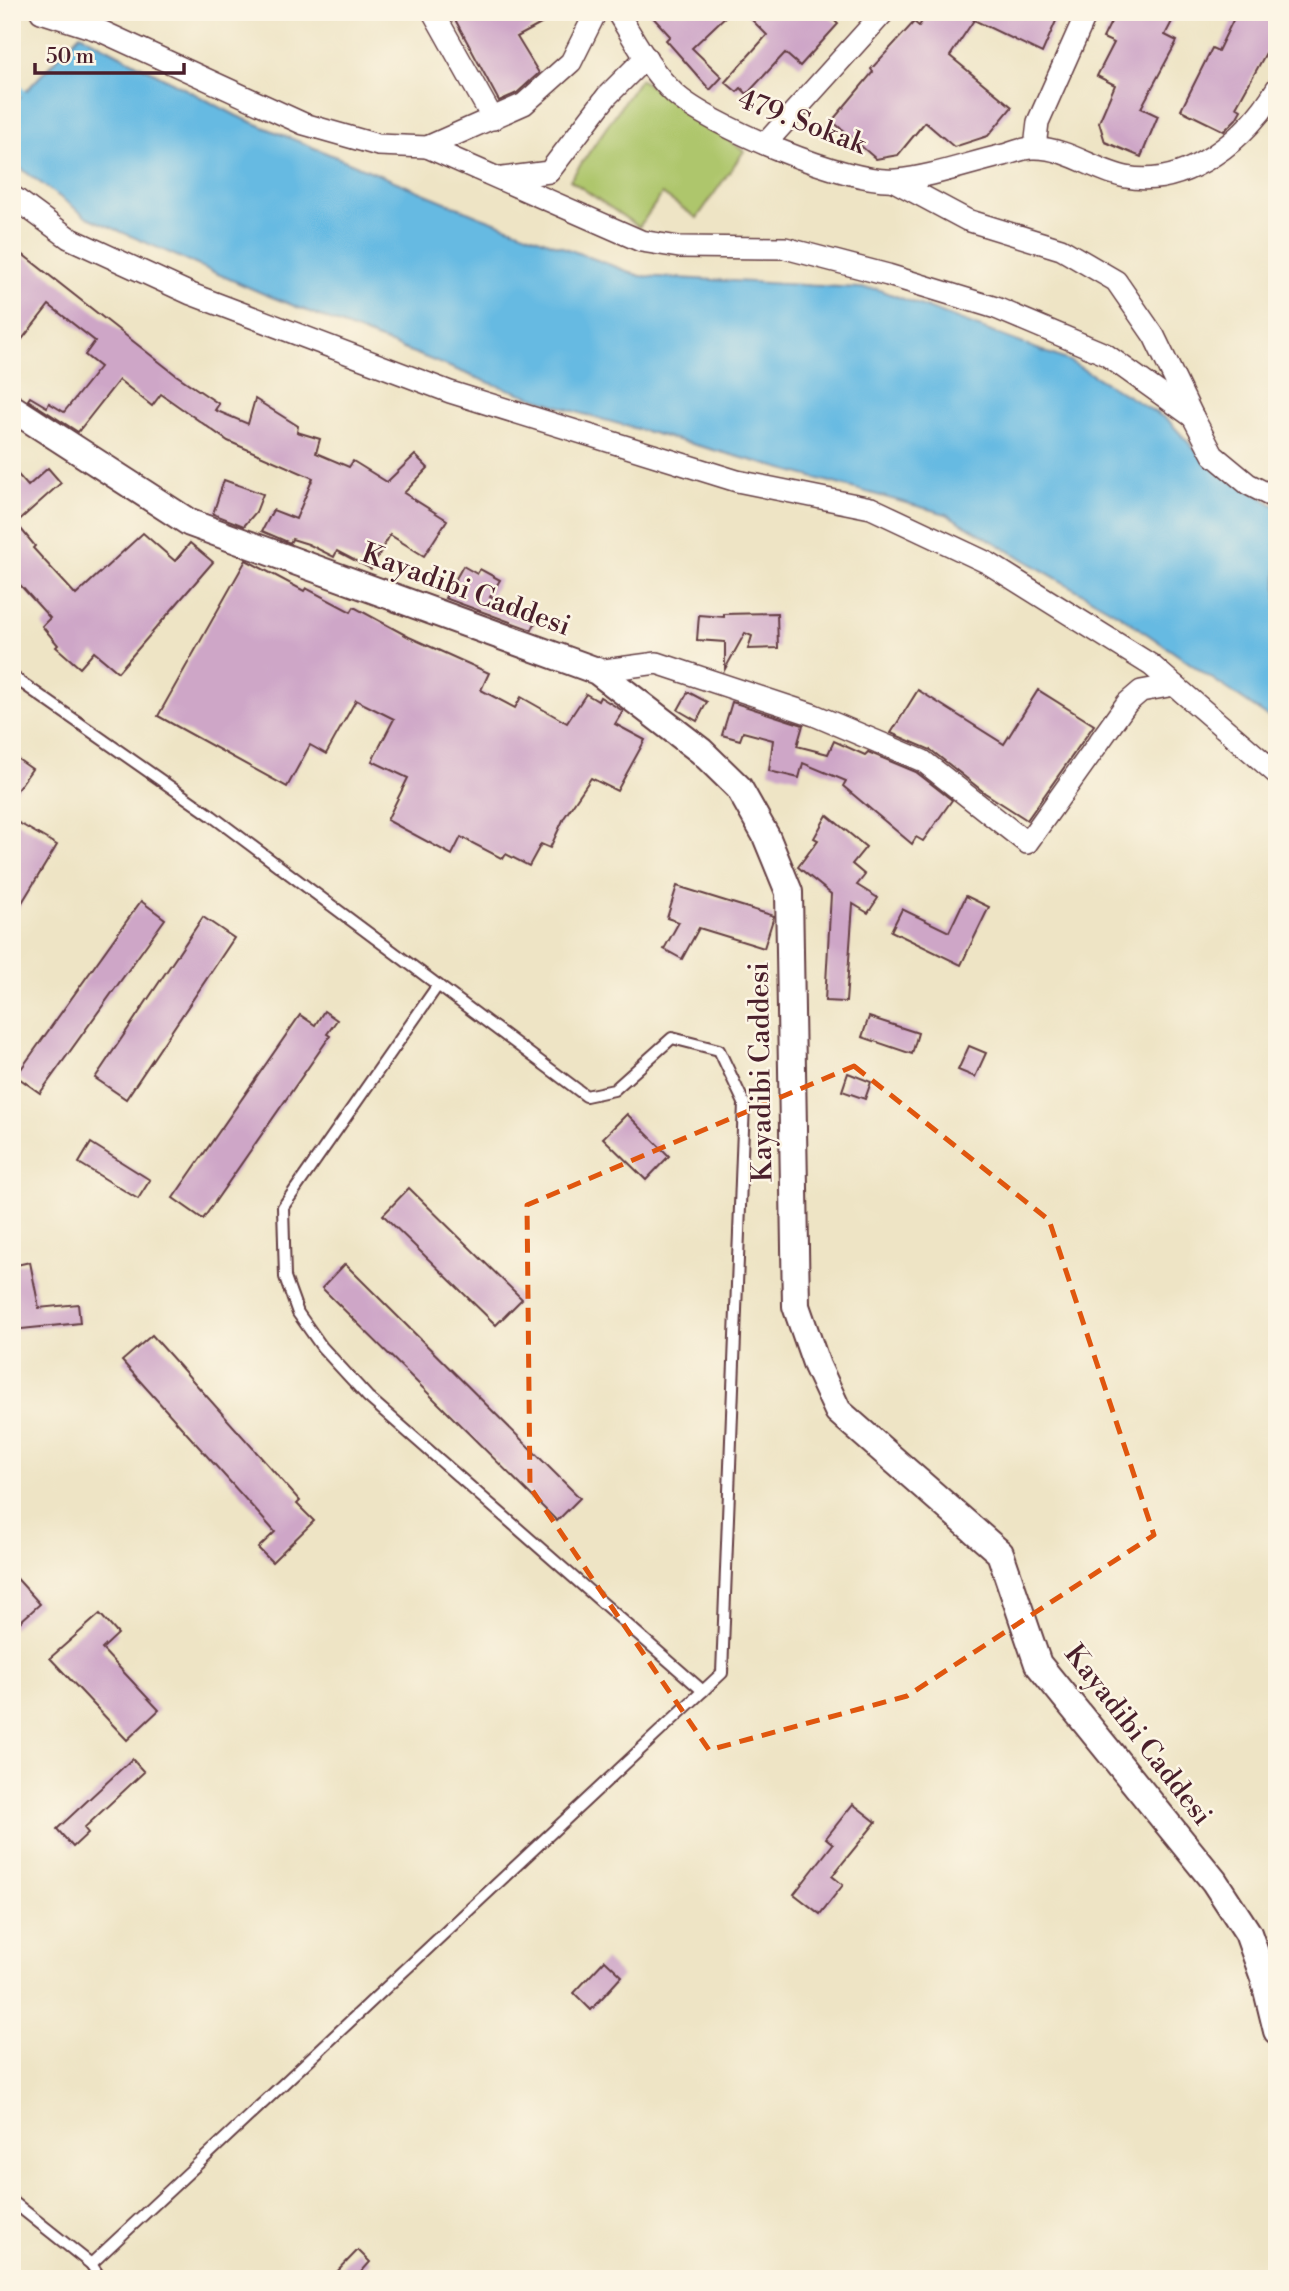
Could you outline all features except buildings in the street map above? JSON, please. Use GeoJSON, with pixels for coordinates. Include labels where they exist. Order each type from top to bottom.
{"type":"FeatureCollection","features":[{"type":"Feature","properties":{"kind":"street"},"geometry":{"type":"LineString","coordinates":[[41,12],[101,31],[304,124],[378,145],[427,147],[641,241],[679,247],[785,248],[888,275],[996,309],[1105,354],[1193,417]]}},
{"type":"Feature","properties":{"kind":"street"},"geometry":{"type":"LineString","coordinates":[[433,12],[493,119]]}},
{"type":"Feature","properties":{"kind":"street"},"geometry":{"type":"LineString","coordinates":[[427,147],[524,104],[571,62],[596,12]]}},
{"type":"Feature","properties":{"kind":"street","name":"479. Sokak"},"geometry":{"type":"LineString","coordinates":[[617,12],[646,57],[676,95],[720,122],[765,144],[858,176],[894,181],[1035,147]]}},
{"type":"Feature","properties":{"kind":"street"},"geometry":{"type":"LineString","coordinates":[[765,144],[884,12]]}},
{"type":"Feature","properties":{"kind":"street"},"geometry":{"type":"LineString","coordinates":[[1087,12],[1038,122],[1035,147],[1077,157],[1125,177],[1162,179],[1189,168],[1234,142],[1277,88]]}},
{"type":"Feature","properties":{"kind":"street"},"geometry":{"type":"LineString","coordinates":[[501,178],[550,172],[607,96],[646,57]]}},
{"type":"Feature","properties":{"kind":"street"},"geometry":{"type":"LineString","coordinates":[[894,181],[967,220],[1060,249],[1116,281],[1154,336],[1213,455],[1248,484],[1277,499]]}},
{"type":"Feature","properties":{"kind":"street"},"geometry":{"type":"LineString","coordinates":[[12,195],[69,238],[191,294],[450,392],[737,481],[872,508],[988,563],[1151,665],[1277,774]]}},
{"type":"Feature","properties":{"kind":"street","name":"Kayadibi Caddesi"},"geometry":{"type":"LineString","coordinates":[[12,408],[190,523],[597,671],[701,751],[739,788],[766,836],[789,892],[796,1306],[817,1366],[838,1411],[1000,1552],[1038,1664],[1214,1881],[1248,1933],[1264,1978],[1277,2031]]}},
{"type":"Feature","properties":{"kind":"street"},"geometry":{"type":"LineString","coordinates":[[597,671],[657,663],[814,715],[923,761],[1027,843],[1127,703],[1141,691],[1174,685]]}},
{"type":"Feature","properties":{"kind":"lane"},"geometry":{"type":"LineString","coordinates":[[12,676],[212,816],[586,1096],[614,1090],[672,1038],[719,1050],[744,1103],[722,1673],[92,2263]]}},
{"type":"Feature","properties":{"kind":"lane"},"geometry":{"type":"LineString","coordinates":[[438,985],[283,1208],[285,1277],[298,1313],[322,1347],[368,1397],[703,1691]]}},
{"type":"Feature","properties":{"kind":"lane"},"geometry":{"type":"LineString","coordinates":[[12,2202],[92,2263],[101,2279]]}},
{"type":"Feature","properties":{"kind":"highlighted area"},"geometry":{"type":"Polygon","coordinates":[[[854,1066],[1049,1220],[1154,1535],[907,1696],[709,1750],[530,1487],[527,1205],[854,1066]]]}},
{"type":"Feature","properties":{"kind":"green space"},"geometry":{"type":"Polygon","coordinates":[[[640,79],[744,151],[697,218],[662,194],[639,227],[570,180],[640,79]]]}},
{"type":"Feature","properties":{"kind":"water"},"geometry":{"type":"Polygon","coordinates":[[[80,34],[237,116],[479,216],[640,276],[877,289],[1069,361],[1168,420],[1207,463],[1277,507],[1277,723],[1121,616],[946,514],[583,414],[490,383],[264,294],[87,217],[12,162],[12,106],[80,34]]]}},
{"type":"Feature","properties":{"kind":"waterway"},"geometry":{"type":"LineString","coordinates":[[12,80],[28,99]]}}]}
